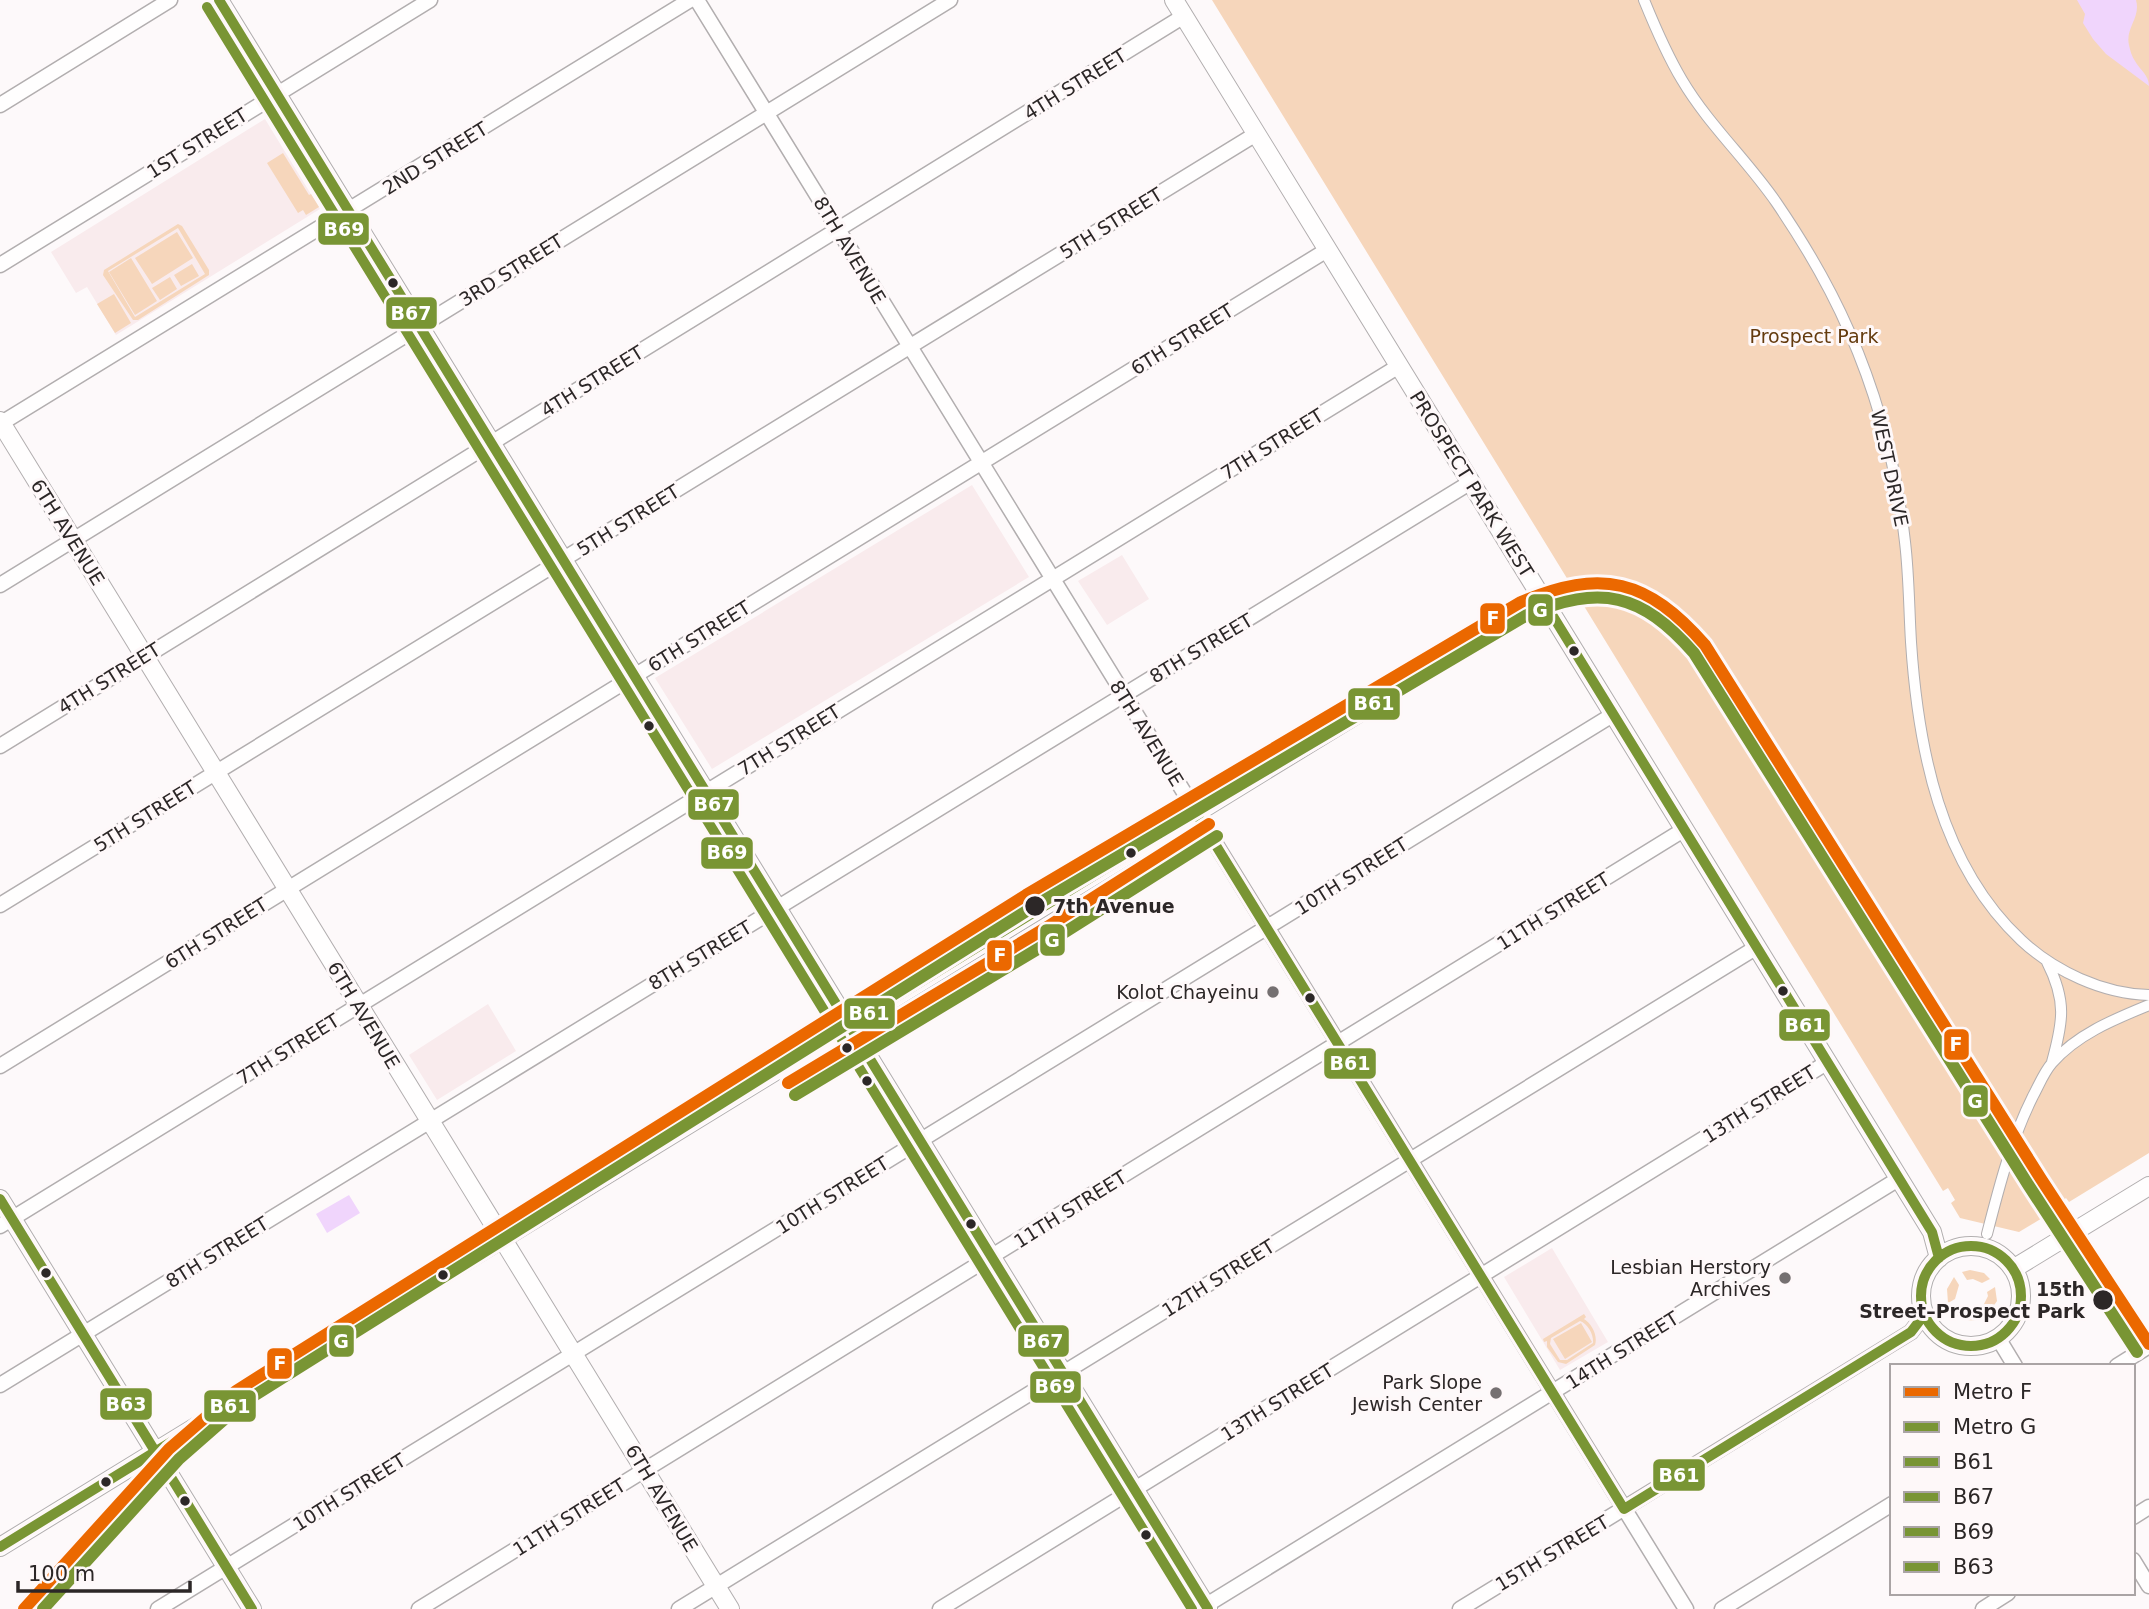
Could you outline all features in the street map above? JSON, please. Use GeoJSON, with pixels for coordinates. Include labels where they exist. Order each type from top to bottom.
{"type":"FeatureCollection","features":[{"type":"Feature","properties":{"kind":"street"},"geometry":{"type":"LineString","coordinates":[[0,104],[170,0]]}},
{"type":"Feature","properties":{"kind":"street"},"geometry":{"type":"LineString","coordinates":[[219,0],[1205,1608]]}},
{"type":"Feature","properties":{"kind":"street","name":"1ST STREET"},"geometry":{"type":"LineString","coordinates":[[0,265],[430,0]]}},
{"type":"Feature","properties":{"kind":"street","name":"2ND STREET"},"geometry":{"type":"LineString","coordinates":[[0,423],[690,0]]}},
{"type":"Feature","properties":{"kind":"street","name":"8TH AVENUE"},"geometry":{"type":"LineString","coordinates":[[697,0],[1686,1609]]}},
{"type":"Feature","properties":{"kind":"street","name":"3RD STREET"},"geometry":{"type":"LineString","coordinates":[[0,585],[950,0]]}},
{"type":"Feature","properties":{"kind":"street","name":"PROSPECT PARK WEST"},"geometry":{"type":"LineString","coordinates":[[1174,0],[1933,1232],[1939,1258]]}},
{"type":"Feature","properties":{"kind":"street","name":"WEST DRIVE"},"geometry":{"type":"LineString","coordinates":[[1644,0],[1683,82],[1783,212],[1817,267],[1849,331],[1879,414],[1899,501],[1905,543],[1911,645],[1928,766],[1940,811],[1968,869],[1995,914],[2036,954],[2082,979],[2133,994],[2149,995]]}},
{"type":"Feature","properties":{"kind":"street","name":"4TH STREET"},"geometry":{"type":"LineString","coordinates":[[0,746],[1184,16]]}},
{"type":"Feature","properties":{"kind":"street","name":"5TH STREET"},"geometry":{"type":"LineString","coordinates":[[0,905],[1256,134]]}},
{"type":"Feature","properties":{"kind":"street","name":"6TH STREET"},"geometry":{"type":"LineString","coordinates":[[0,1066],[1327,250]]}},
{"type":"Feature","properties":{"kind":"street","name":"7TH STREET"},"geometry":{"type":"LineString","coordinates":[[6,1222],[1399,366]]}},
{"type":"Feature","properties":{"kind":"street","name":"6TH AVENUE"},"geometry":{"type":"LineString","coordinates":[[0,423],[730,1609]]}},
{"type":"Feature","properties":{"kind":"street","name":"8TH STREET"},"geometry":{"type":"LineString","coordinates":[[0,1385],[1471,482]]}},
{"type":"Feature","properties":{"kind":"street"},"geometry":{"type":"LineString","coordinates":[[0,1547],[1543,600]]}},
{"type":"Feature","properties":{"kind":"street","name":"10TH STREET"},"geometry":{"type":"LineString","coordinates":[[158,1609],[1614,714]]}},
{"type":"Feature","properties":{"kind":"street","name":"11TH STREET"},"geometry":{"type":"LineString","coordinates":[[419,1609],[1685,830]]}},
{"type":"Feature","properties":{"kind":"street","name":"12TH STREET"},"geometry":{"type":"LineString","coordinates":[[679,1609],[1757,947]]}},
{"type":"Feature","properties":{"kind":"street","name":"WEST DRIVE"},"geometry":{"type":"LineString","coordinates":[[1987,1234],[2015,1136],[2052,1063],[2062,1016],[2057,981],[2047,961]]}},
{"type":"Feature","properties":{"kind":"street","name":"WEST DRIVE"},"geometry":{"type":"LineString","coordinates":[[2052,1063],[2077,1041],[2101,1026],[2149,1005]]}},
{"type":"Feature","properties":{"kind":"street","name":"13TH STREET"},"geometry":{"type":"LineString","coordinates":[[940,1609],[1828,1062]]}},
{"type":"Feature","properties":{"kind":"street","name":"14TH STREET"},"geometry":{"type":"LineString","coordinates":[[1205,1608],[1900,1178]]}},
{"type":"Feature","properties":{"kind":"street"},"geometry":{"type":"LineString","coordinates":[[2013,1269],[2149,1186]]}},
{"type":"Feature","properties":{"kind":"street"},"geometry":{"type":"LineString","coordinates":[[0,1199],[6,1222],[83,1335],[252,1609]]}},
{"type":"Feature","properties":{"kind":"street"},"geometry":{"type":"LineString","coordinates":[[1958,1248],[1984,1248],[2001,1256],[2013,1269],[2020,1286],[2020,1303],[2015,1320],[1998,1338],[1976,1346],[1953,1343],[1932,1329],[1924,1315],[1922,1287],[1928,1271],[1939,1258],[1958,1248]]}},
{"type":"Feature","properties":{"kind":"street","name":"15TH STREET"},"geometry":{"type":"LineString","coordinates":[[1460,1609],[1911,1332],[1924,1315]]}},
{"type":"Feature","properties":{"kind":"street"},"geometry":{"type":"LineString","coordinates":[[1998,1338],[2014,1364]]}},
{"type":"Feature","properties":{"kind":"street"},"geometry":{"type":"LineString","coordinates":[[2120,1364],[2149,1346]]}},
{"type":"Feature","properties":{"kind":"street"},"geometry":{"type":"LineString","coordinates":[[1722,1609],[1890,1505]]}},
{"type":"Feature","properties":{"kind":"street"},"geometry":{"type":"LineString","coordinates":[[2135,1563],[2149,1586]]}},
{"type":"Feature","properties":{"kind":"street"},"geometry":{"type":"LineString","coordinates":[[1983,1609],[2005,1595]]}},
{"type":"Feature","properties":{"kind":"shaded area"},"geometry":{"type":"Polygon","coordinates":[[[2077,0],[2136,0],[2136,12],[2128,39],[2133,58],[2146,76],[2149,86],[2106,54],[2093,39],[2083,23],[2085,14],[2077,0]]]}},
{"type":"Feature","properties":{"kind":"shaded area"},"geometry":{"type":"Polygon","coordinates":[[[265,119],[320,209],[116,335],[87,287],[76,293],[51,252],[265,119]]]}},
{"type":"Feature","properties":{"kind":"shaded area"},"geometry":{"type":"Polygon","coordinates":[[[972,485],[1029,577],[712,769],[655,678],[972,485]]]}},
{"type":"Feature","properties":{"kind":"shaded area"},"geometry":{"type":"Polygon","coordinates":[[[1122,555],[1149,599],[1107,625],[1078,581],[1122,555]]]}},
{"type":"Feature","properties":{"kind":"shaded area"},"geometry":{"type":"Polygon","coordinates":[[[488,1004],[516,1051],[437,1100],[409,1055],[488,1004]]]}},
{"type":"Feature","properties":{"kind":"shaded area"},"geometry":{"type":"Polygon","coordinates":[[[349,1195],[360,1213],[327,1233],[316,1214],[349,1195]]]}},
{"type":"Feature","properties":{"kind":"shaded area"},"geometry":{"type":"Polygon","coordinates":[[[1552,1248],[1608,1342],[1560,1370],[1504,1277],[1552,1248]]]}},
{"type":"Feature","properties":{"kind":"green space","name":"Prospect Park"},"geometry":{"type":"Polygon","coordinates":[[[1212,0],[2149,0],[2149,1153],[2069,1202],[2066,1198],[2060,1203],[2062,1206],[2019,1232],[1960,1218],[1951,1203],[1955,1200],[1948,1188],[1943,1191],[1212,0]]]}},
{"type":"Feature","properties":{"kind":"green space"},"geometry":{"type":"Polygon","coordinates":[[[283,153],[319,207],[306,215],[303,210],[298,213],[267,163],[283,153]]]}},
{"type":"Feature","properties":{"kind":"green space"},"geometry":{"type":"Polygon","coordinates":[[[178,224],[182,226],[209,270],[209,275],[138,320],[133,320],[103,275],[104,270],[178,224]],[[178,228],[108,271],[135,317],[205,274],[178,228]]]}},
{"type":"Feature","properties":{"kind":"green space"},"geometry":{"type":"Polygon","coordinates":[[[177,232],[193,258],[152,284],[135,258],[177,232]]]}},
{"type":"Feature","properties":{"kind":"green space"},"geometry":{"type":"Polygon","coordinates":[[[131,258],[157,301],[135,315],[109,272],[131,258]]]}},
{"type":"Feature","properties":{"kind":"green space"},"geometry":{"type":"Polygon","coordinates":[[[192,264],[199,276],[181,286],[174,275],[192,264]]]}},
{"type":"Feature","properties":{"kind":"green space"},"geometry":{"type":"Polygon","coordinates":[[[170,277],[177,289],[160,300],[152,288],[170,277]]]}},
{"type":"Feature","properties":{"kind":"green space"},"geometry":{"type":"Polygon","coordinates":[[[114,294],[131,323],[115,333],[97,304],[114,294]]]}},
{"type":"Feature","properties":{"kind":"green space"},"geometry":{"type":"Polygon","coordinates":[[[1970,1270],[1984,1273],[1990,1279],[1982,1283],[1973,1279],[1967,1280],[1962,1272],[1970,1270]]]}},
{"type":"Feature","properties":{"kind":"green space"},"geometry":{"type":"Polygon","coordinates":[[[1954,1277],[1959,1285],[1955,1299],[1948,1303],[1947,1289],[1954,1277]]]}},
{"type":"Feature","properties":{"kind":"green space"},"geometry":{"type":"Polygon","coordinates":[[[1995,1287],[1997,1301],[1988,1314],[1983,1306],[1987,1292],[1995,1287]]]}},
{"type":"Feature","properties":{"kind":"green space"},"geometry":{"type":"Polygon","coordinates":[[[1960,1307],[1976,1311],[1981,1319],[1966,1320],[1952,1312],[1960,1307]]]}},
{"type":"Feature","properties":{"kind":"green space"},"geometry":{"type":"Polygon","coordinates":[[[1584,1314],[1584,1319],[1594,1330],[1596,1342],[1566,1364],[1558,1362],[1547,1347],[1547,1341],[1544,1342],[1543,1339],[1584,1314]],[[1580,1321],[1551,1338],[1550,1344],[1560,1360],[1567,1360],[1593,1343],[1590,1330],[1580,1321]]]}},
{"type":"Feature","properties":{"kind":"green space"},"geometry":{"type":"Polygon","coordinates":[[[1581,1323],[1592,1342],[1565,1359],[1553,1339],[1581,1323]]]}},
{"type":"Feature","properties":{"kind":"metro line","name":"F"},"geometry":{"type":"LineString","coordinates":[[24,1609],[169,1449],[236,1391],[1026,895],[1521,602],[1576,585],[1600,583],[1643,593],[1684,623],[1705,645],[2041,1179],[2149,1344]]}},
{"type":"Feature","properties":{"kind":"metro line","name":"G"},"geometry":{"type":"LineString","coordinates":[[43,1609],[179,1459],[244,1402],[1033,907],[1527,615],[1577,599],[1618,600],[1637,606],[1656,617],[1694,653],[2029,1186],[2137,1352]]}},
{"type":"Feature","properties":{"kind":"metro line","name":"F"},"geometry":{"type":"LineString","coordinates":[[788,1083],[1044,929],[1209,824]]}},
{"type":"Feature","properties":{"kind":"metro line","name":"G"},"geometry":{"type":"LineString","coordinates":[[795,1095],[1051,941],[1217,836]]}},
{"type":"Feature","properties":{"kind":"transit line","name":"B67"},"geometry":{"type":"LineString","coordinates":[[219,0],[1208,1609]]}},
{"type":"Feature","properties":{"kind":"transit line","name":"B69"},"geometry":{"type":"LineString","coordinates":[[207,7],[1192,1609]]}},
{"type":"Feature","properties":{"kind":"transit line","name":"B61"},"geometry":{"type":"LineString","coordinates":[[0,1547],[1543,600],[1932,1232],[1939,1258]]}},
{"type":"Feature","properties":{"kind":"transit line","name":"B61"},"geometry":{"type":"LineString","coordinates":[[1196,813],[1624,1509],[1911,1332],[1924,1315]]}},
{"type":"Feature","properties":{"kind":"transit line","name":"B63"},"geometry":{"type":"LineString","coordinates":[[0,1199],[252,1609]]}},
{"type":"Feature","properties":{"kind":"transit line","name":"B61"},"geometry":{"type":"LineString","coordinates":[[1971,1246],[1990,1250],[2006,1261],[2017,1277],[2021,1296],[2017,1315],[2006,1331],[1990,1342],[1971,1346],[1952,1342],[1936,1331],[1925,1315],[1921,1296],[1925,1277],[1936,1261],[1952,1250],[1971,1246]]}},
{"type":"Feature","properties":{"kind":"place","name":"7th Avenue"},"geometry":{"type":"Point","coordinates":[1035,906]}},
{"type":"Feature","properties":{"kind":"place","name":"Kolot Chayeinu"},"geometry":{"type":"Point","coordinates":[1273,992]}},
{"type":"Feature","properties":{"kind":"place","name":"Lesbian Herstory Archives"},"geometry":{"type":"Point","coordinates":[1785,1278]}},
{"type":"Feature","properties":{"kind":"place","name":"15th Street–Prospect Park"},"geometry":{"type":"Point","coordinates":[2103,1300]}},
{"type":"Feature","properties":{"kind":"place","name":"Park Slope Jewish Center"},"geometry":{"type":"Point","coordinates":[1496,1393]}}]}
